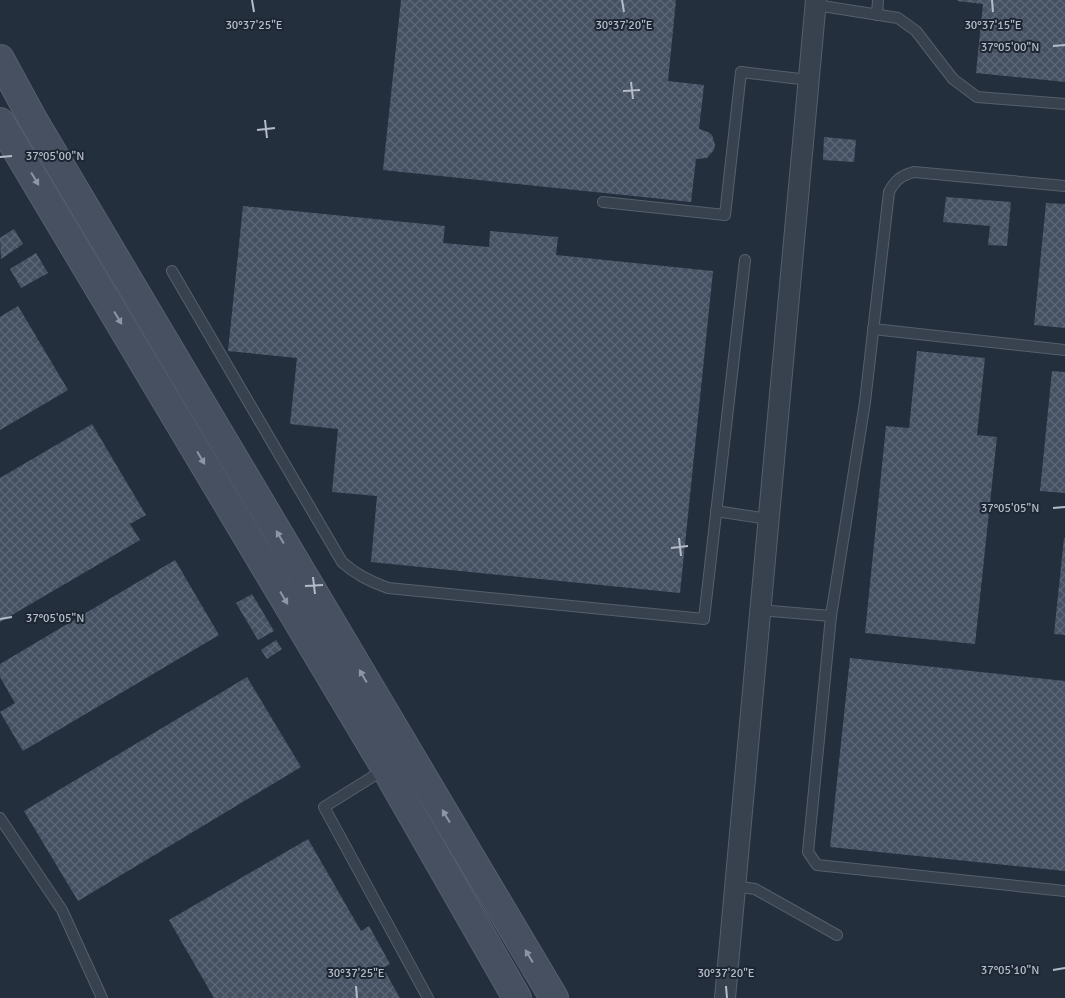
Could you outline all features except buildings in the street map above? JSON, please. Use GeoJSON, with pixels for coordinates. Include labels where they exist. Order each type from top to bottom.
{"type":"FeatureCollection","features":[{"type":"Feature","properties":{"kind":"street"},"geometry":{"type":"LineString","coordinates":[[726,998],[816,3]]}},
{"type":"Feature","properties":{"kind":"street"},"geometry":{"type":"LineString","coordinates":[[0,59],[37,127],[554,998]]}},
{"type":"Feature","properties":{"kind":"street"},"geometry":{"type":"LineString","coordinates":[[0,122],[386,769],[518,998]]}},
{"type":"Feature","properties":{"kind":"street"},"geometry":{"type":"LineString","coordinates":[[386,769],[410,756]]}},
{"type":"Feature","properties":{"kind":"lane"},"geometry":{"type":"LineString","coordinates":[[876,15],[878,0]]}},
{"type":"Feature","properties":{"kind":"lane"},"geometry":{"type":"LineString","coordinates":[[816,3],[898,18],[916,31],[953,80],[977,97],[1065,104]]}},
{"type":"Feature","properties":{"kind":"lane"},"geometry":{"type":"LineString","coordinates":[[603,202],[725,214],[741,72],[809,80]]}},
{"type":"Feature","properties":{"kind":"lane"},"geometry":{"type":"LineString","coordinates":[[1065,186],[914,172],[899,178],[889,192],[865,402],[831,616],[808,852],[817,865],[1065,891]]}},
{"type":"Feature","properties":{"kind":"lane"},"geometry":{"type":"LineString","coordinates":[[172,271],[342,562],[351,571],[375,584],[388,588],[704,619],[745,260]]}},
{"type":"Feature","properties":{"kind":"lane"},"geometry":{"type":"LineString","coordinates":[[873,329],[1065,350]]}},
{"type":"Feature","properties":{"kind":"lane"},"geometry":{"type":"LineString","coordinates":[[716,511],[768,519]]}},
{"type":"Feature","properties":{"kind":"lane"},"geometry":{"type":"LineString","coordinates":[[760,610],[831,616]]}},
{"type":"Feature","properties":{"kind":"lane"},"geometry":{"type":"LineString","coordinates":[[386,769],[324,807],[428,998]]}},
{"type":"Feature","properties":{"kind":"lane"},"geometry":{"type":"LineString","coordinates":[[0,818],[62,910],[102,998]]}},
{"type":"Feature","properties":{"kind":"lane"},"geometry":{"type":"LineString","coordinates":[[735,886],[755,889],[837,935]]}}]}
